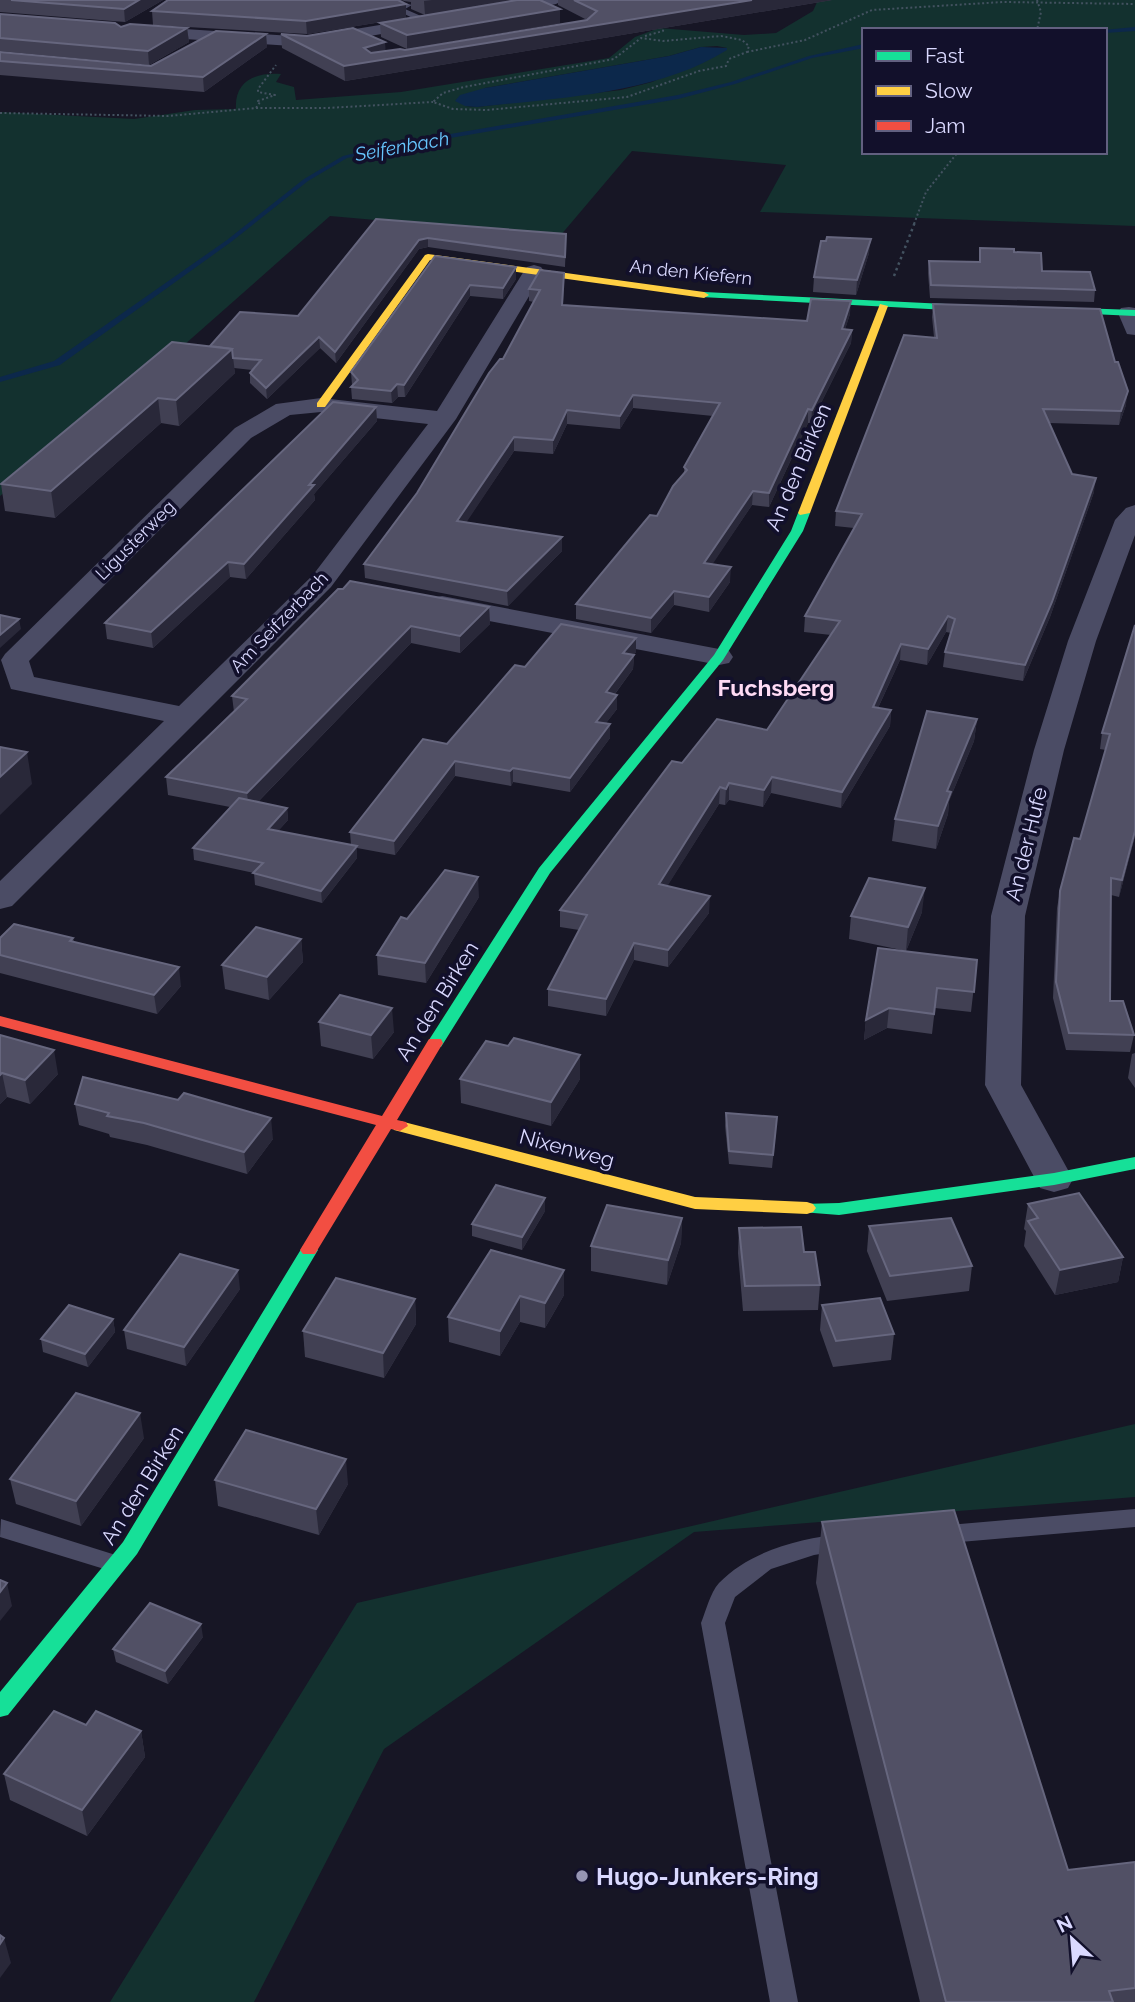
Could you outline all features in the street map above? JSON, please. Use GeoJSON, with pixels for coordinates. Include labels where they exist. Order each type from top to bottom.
{"type":"FeatureCollection","features":[{"type":"Feature","properties":{"kind":"street"},"geometry":{"type":"LineString","coordinates":[[488,12],[537,4],[559,7]]}},
{"type":"Feature","properties":{"kind":"street"},"geometry":{"type":"LineString","coordinates":[[149,18],[124,33],[307,42],[433,21]]}},
{"type":"Feature","properties":{"kind":"street"},"geometry":{"type":"LineString","coordinates":[[356,34],[380,46]]}},
{"type":"Feature","properties":{"kind":"street"},"geometry":{"type":"LineString","coordinates":[[193,49],[214,37]]}},
{"type":"Feature","properties":{"kind":"street","name":"An den Kiefern"},"geometry":{"type":"LineString","coordinates":[[321,405],[428,257],[696,295],[883,306],[1006,309]]}},
{"type":"Feature","properties":{"kind":"street","name":"Am Seifzerbach"},"geometry":{"type":"LineString","coordinates":[[0,899],[322,581],[444,419],[534,271]]}},
{"type":"Feature","properties":{"kind":"street","name":"An den Birken"},"geometry":{"type":"LineString","coordinates":[[0,1708],[137,1537],[386,1122],[544,871],[719,657],[797,531],[883,306]]}},
{"type":"Feature","properties":{"kind":"street"},"geometry":{"type":"LineString","coordinates":[[1033,310],[1133,318]]}},
{"type":"Feature","properties":{"kind":"street","name":"Ligusterweg"},"geometry":{"type":"LineString","coordinates":[[185,716],[20,683],[15,660],[243,433],[284,409],[321,405],[444,419]]}},
{"type":"Feature","properties":{"kind":"street","name":"An der Hufe"},"geometry":{"type":"LineString","coordinates":[[1054,1179],[1003,1085],[1008,916],[1049,750],[1082,641],[1128,520],[1135,513]]}},
{"type":"Feature","properties":{"kind":"street"},"geometry":{"type":"LineString","coordinates":[[322,581],[349,586]]}},
{"type":"Feature","properties":{"kind":"street"},"geometry":{"type":"LineString","coordinates":[[418,600],[719,657]]}},
{"type":"Feature","properties":{"kind":"street","name":"Nixenweg"},"geometry":{"type":"LineString","coordinates":[[0,1021],[695,1203],[839,1209],[1054,1179],[1135,1163]]}},
{"type":"Feature","properties":{"kind":"lane"},"geometry":{"type":"LineString","coordinates":[[408,5],[399,9],[433,21]]}},
{"type":"Feature","properties":{"kind":"lane"},"geometry":{"type":"LineString","coordinates":[[910,1538],[1135,1518]]}},
{"type":"Feature","properties":{"kind":"lane"},"geometry":{"type":"LineString","coordinates":[[1,1528],[117,1564]]}},
{"type":"Feature","properties":{"kind":"lane"},"geometry":{"type":"LineString","coordinates":[[785,2002],[713,1623],[726,1591],[763,1563],[814,1546],[869,1541]]}},
{"type":"Feature","properties":{"kind":"path"},"geometry":{"type":"LineString","coordinates":[[0,113],[168,116],[256,108],[327,108],[433,102],[453,108],[487,110],[627,97],[699,71],[726,66],[729,59],[747,52],[777,50],[827,32],[869,10],[943,2],[1037,0],[1135,4]]}},
{"type":"Feature","properties":{"kind":"path"},"geometry":{"type":"LineString","coordinates":[[1037,0],[1041,12],[1037,28]]}},
{"type":"Feature","properties":{"kind":"path"},"geometry":{"type":"LineString","coordinates":[[433,102],[443,93],[464,87],[614,59],[641,38],[663,31],[662,13]]}},
{"type":"Feature","properties":{"kind":"path"},"geometry":{"type":"LineString","coordinates":[[641,38],[662,41],[734,37],[747,42],[747,52]]}},
{"type":"Feature","properties":{"kind":"path"},"geometry":{"type":"LineString","coordinates":[[256,108],[260,102],[258,101],[275,95],[258,92],[258,89]]}},
{"type":"Feature","properties":{"kind":"path"},"geometry":{"type":"LineString","coordinates":[[883,306],[926,192],[956,154]]}},
{"type":"Feature","properties":{"kind":"green space"},"geometry":{"type":"Polygon","coordinates":[[[818,0],[1135,0],[1135,226],[760,212],[786,165],[632,151],[560,236],[330,216],[141,383],[0,496],[0,112],[134,119],[195,110],[236,109],[236,99],[243,85],[248,80],[263,75],[281,74],[276,82],[294,87],[296,100],[401,92],[609,58],[635,37],[659,28],[744,35],[776,33],[813,11],[818,0]],[[701,47],[669,56],[485,88],[465,106],[477,107],[621,90],[652,82],[727,48],[701,47]]]}},
{"type":"Feature","properties":{"kind":"green space"},"geometry":{"type":"Polygon","coordinates":[[[1135,1424],[1135,1497],[694,1532],[384,1749],[254,2002],[110,2002],[357,1603],[1135,1424]]]}},
{"type":"Feature","properties":{"kind":"water"},"geometry":{"type":"Polygon","coordinates":[[[701,47],[727,50],[670,76],[606,92],[477,107],[465,106],[455,101],[460,95],[485,88],[669,56],[701,47]]]}},
{"type":"Feature","properties":{"kind":"building"},"geometry":{"type":"Polygon","coordinates":[[[11,0],[139,0],[124,9],[11,0]]]}},
{"type":"Feature","properties":{"kind":"building"},"geometry":{"type":"Polygon","coordinates":[[[168,0],[398,0],[406,4],[306,21],[152,11],[168,0]]]}},
{"type":"Feature","properties":{"kind":"building"},"geometry":{"type":"Polygon","coordinates":[[[517,0],[540,0],[560,9],[407,35],[380,23],[517,0]]]}},
{"type":"Feature","properties":{"kind":"building"},"geometry":{"type":"Polygon","coordinates":[[[574,0],[752,0],[344,66],[281,34],[307,36],[353,28],[385,42],[364,48],[371,53],[405,50],[587,20],[597,11],[574,0]]]}},
{"type":"Feature","properties":{"kind":"building"},"geometry":{"type":"Polygon","coordinates":[[[0,14],[115,23],[121,27],[130,24],[187,28],[148,51],[0,38],[0,14]]]}},
{"type":"Feature","properties":{"kind":"building"},"geometry":{"type":"Polygon","coordinates":[[[216,31],[266,34],[203,77],[0,61],[0,52],[151,66],[216,31]]]}},
{"type":"Feature","properties":{"kind":"building"},"geometry":{"type":"Polygon","coordinates":[[[376,219],[566,234],[565,257],[428,238],[419,240],[335,352],[319,337],[266,388],[250,373],[261,360],[233,358],[232,349],[210,346],[240,312],[298,316],[376,219]]]}},
{"type":"Feature","properties":{"kind":"building"},"geometry":{"type":"Polygon","coordinates":[[[827,237],[871,239],[857,280],[814,277],[821,241],[826,241],[827,237]]]}},
{"type":"Feature","properties":{"kind":"building"},"geometry":{"type":"Polygon","coordinates":[[[980,248],[1041,253],[1042,271],[1090,272],[1095,290],[931,285],[929,261],[980,262],[980,248]]]}},
{"type":"Feature","properties":{"kind":"building"},"geometry":{"type":"Polygon","coordinates":[[[435,256],[516,267],[503,288],[470,285],[404,385],[397,384],[391,391],[351,387],[358,380],[351,372],[435,256]]]}},
{"type":"Feature","properties":{"kind":"building"},"geometry":{"type":"Polygon","coordinates":[[[540,270],[564,273],[562,305],[807,321],[811,299],[851,301],[842,329],[852,330],[812,410],[808,409],[769,493],[753,491],[704,563],[731,567],[709,597],[674,591],[651,618],[576,604],[650,515],[657,516],[673,486],[687,470],[684,467],[720,403],[633,395],[620,416],[567,410],[553,440],[514,437],[457,521],[562,537],[507,591],[364,564],[417,493],[489,373],[500,359],[503,359],[540,290],[529,289],[540,270]]]}},
{"type":"Feature","properties":{"kind":"building"},"geometry":{"type":"Polygon","coordinates":[[[933,304],[1100,309],[1115,362],[1118,362],[1128,391],[1121,411],[1043,409],[1072,474],[1096,478],[1052,602],[1025,665],[945,652],[955,619],[948,616],[928,649],[901,644],[873,707],[891,710],[842,792],[772,777],[764,790],[729,783],[726,789],[720,787],[659,884],[710,896],[668,950],[634,943],[606,999],[548,989],[587,915],[560,910],[672,761],[682,763],[717,719],[767,730],[840,621],[805,616],[862,514],[836,511],[904,335],[937,338],[933,304]]]}},
{"type":"Feature","properties":{"kind":"building"},"geometry":{"type":"Polygon","coordinates":[[[172,342],[232,349],[176,400],[158,398],[51,491],[1,484],[172,342]]]}},
{"type":"Feature","properties":{"kind":"building"},"geometry":{"type":"Polygon","coordinates":[[[333,402],[376,407],[309,485],[314,485],[244,564],[228,562],[151,632],[105,623],[333,402]]]}},
{"type":"Feature","properties":{"kind":"building"},"geometry":{"type":"Polygon","coordinates":[[[350,581],[489,607],[460,636],[411,626],[247,793],[166,777],[247,699],[232,696],[338,589],[343,589],[350,581]]]}},
{"type":"Feature","properties":{"kind":"building"},"geometry":{"type":"Polygon","coordinates":[[[0,615],[19,619],[0,635],[0,615]]]}},
{"type":"Feature","properties":{"kind":"building"},"geometry":{"type":"Polygon","coordinates":[[[561,624],[636,638],[623,653],[634,655],[606,692],[617,695],[596,722],[610,724],[570,778],[455,761],[394,841],[350,832],[423,739],[447,744],[515,665],[525,667],[561,624]]]}},
{"type":"Feature","properties":{"kind":"building"},"geometry":{"type":"Polygon","coordinates":[[[1135,625],[1135,831],[1122,880],[1111,878],[1110,1001],[1123,1001],[1134,1035],[1069,1033],[1056,982],[1060,891],[1074,838],[1080,839],[1110,734],[1102,733],[1135,625]]]}},
{"type":"Feature","properties":{"kind":"building"},"geometry":{"type":"Polygon","coordinates":[[[927,711],[977,719],[947,791],[951,792],[938,826],[895,819],[927,711]]]}},
{"type":"Feature","properties":{"kind":"building"},"geometry":{"type":"Polygon","coordinates":[[[0,747],[27,752],[0,777],[0,747]]]}},
{"type":"Feature","properties":{"kind":"building"},"geometry":{"type":"Polygon","coordinates":[[[239,798],[287,808],[268,829],[357,846],[321,891],[253,873],[263,863],[193,848],[239,798]]]}},
{"type":"Feature","properties":{"kind":"building"},"geometry":{"type":"Polygon","coordinates":[[[445,870],[478,877],[425,963],[377,955],[401,917],[407,919],[445,870]]]}},
{"type":"Feature","properties":{"kind":"building"},"geometry":{"type":"Polygon","coordinates":[[[869,878],[925,888],[908,927],[851,916],[869,878]]]}},
{"type":"Feature","properties":{"kind":"building"},"geometry":{"type":"Polygon","coordinates":[[[14,924],[73,938],[70,941],[179,967],[154,995],[0,955],[0,938],[14,924]]]}},
{"type":"Feature","properties":{"kind":"building"},"geometry":{"type":"Polygon","coordinates":[[[256,927],[301,939],[267,977],[222,965],[256,927]]]}},
{"type":"Feature","properties":{"kind":"building"},"geometry":{"type":"Polygon","coordinates":[[[878,948],[977,960],[974,992],[937,988],[934,1014],[889,1008],[866,1020],[878,948]]]}},
{"type":"Feature","properties":{"kind":"building"},"geometry":{"type":"Polygon","coordinates":[[[340,995],[392,1008],[371,1035],[319,1022],[340,995]]]}},
{"type":"Feature","properties":{"kind":"building"},"geometry":{"type":"Polygon","coordinates":[[[0,1035],[54,1050],[25,1080],[2,1073],[0,1075],[0,1035]]]}},
{"type":"Feature","properties":{"kind":"building"},"geometry":{"type":"Polygon","coordinates":[[[514,1038],[580,1055],[551,1102],[460,1079],[486,1041],[508,1046],[514,1038]]]}},
{"type":"Feature","properties":{"kind":"building"},"geometry":{"type":"Polygon","coordinates":[[[83,1077],[178,1100],[184,1093],[271,1118],[244,1152],[144,1123],[107,1116],[109,1113],[75,1104],[83,1077]]]}},
{"type":"Feature","properties":{"kind":"building"},"geometry":{"type":"Polygon","coordinates":[[[726,1113],[777,1117],[773,1155],[729,1151],[726,1113]]]}},
{"type":"Feature","properties":{"kind":"building"},"geometry":{"type":"Polygon","coordinates":[[[496,1185],[545,1198],[522,1237],[472,1224],[496,1185]]]}},
{"type":"Feature","properties":{"kind":"building"},"geometry":{"type":"Polygon","coordinates":[[[1079,1193],[1123,1257],[1060,1270],[1028,1221],[1038,1218],[1028,1204],[1079,1193]]]}},
{"type":"Feature","properties":{"kind":"building"},"geometry":{"type":"Polygon","coordinates":[[[607,1205],[682,1218],[668,1260],[591,1246],[607,1205]]]}},
{"type":"Feature","properties":{"kind":"building"},"geometry":{"type":"Polygon","coordinates":[[[951,1218],[972,1266],[890,1276],[869,1226],[951,1218]]]}},
{"type":"Feature","properties":{"kind":"building"},"geometry":{"type":"Polygon","coordinates":[[[801,1227],[804,1252],[815,1252],[820,1285],[745,1286],[739,1228],[801,1227]]]}},
{"type":"Feature","properties":{"kind":"building"},"geometry":{"type":"Polygon","coordinates":[[[491,1250],[564,1270],[545,1303],[520,1296],[500,1331],[448,1317],[491,1250]]]}},
{"type":"Feature","properties":{"kind":"building"},"geometry":{"type":"Polygon","coordinates":[[[180,1254],[238,1270],[184,1347],[124,1330],[180,1254]]]}},
{"type":"Feature","properties":{"kind":"building"},"geometry":{"type":"Polygon","coordinates":[[[336,1278],[415,1299],[383,1353],[303,1331],[336,1278]]]}},
{"type":"Feature","properties":{"kind":"building"},"geometry":{"type":"Polygon","coordinates":[[[880,1298],[894,1334],[836,1341],[822,1305],[880,1298]]]}},
{"type":"Feature","properties":{"kind":"building"},"geometry":{"type":"Polygon","coordinates":[[[69,1305],[113,1319],[85,1354],[41,1339],[69,1305]]]}},
{"type":"Feature","properties":{"kind":"building"},"geometry":{"type":"Polygon","coordinates":[[[76,1393],[140,1413],[76,1501],[10,1479],[76,1393]]]}},
{"type":"Feature","properties":{"kind":"building"},"geometry":{"type":"Polygon","coordinates":[[[246,1430],[346,1459],[316,1509],[215,1480],[246,1430]]]}},
{"type":"Feature","properties":{"kind":"building"},"geometry":{"type":"Polygon","coordinates":[[[954,1510],[1068,1870],[1135,1862],[1135,1988],[1109,1991],[1113,2002],[946,2002],[822,1522],[954,1510]]]}},
{"type":"Feature","properties":{"kind":"building"},"geometry":{"type":"Polygon","coordinates":[[[0,1580],[7,1583],[0,1592],[0,1580]]]}},
{"type":"Feature","properties":{"kind":"building"},"geometry":{"type":"Polygon","coordinates":[[[150,1603],[201,1624],[165,1671],[113,1649],[150,1603]]]}},
{"type":"Feature","properties":{"kind":"building"},"geometry":{"type":"Polygon","coordinates":[[[54,1711],[86,1725],[96,1711],[141,1731],[82,1810],[4,1774],[54,1711]]]}},
{"type":"Feature","properties":{"kind":"waterway","name":"Seifenbach"},"geometry":{"type":"LineString","coordinates":[[1107,31],[1135,29]]}},
{"type":"Feature","properties":{"kind":"waterway","name":"Seifenbach"},"geometry":{"type":"LineString","coordinates":[[0,380],[57,363],[229,241],[306,180],[345,157],[392,146],[678,97],[733,83],[811,57],[862,46]]}},
{"type":"Feature","properties":{"kind":"traffic: fast"},"geometry":{"type":"LineString","coordinates":[[704,295],[986,309]]}},
{"type":"Feature","properties":{"kind":"traffic: fast"},"geometry":{"type":"LineString","coordinates":[[1050,310],[1135,313]]}},
{"type":"Feature","properties":{"kind":"traffic: fast"},"geometry":{"type":"LineString","coordinates":[[435,1043],[544,871],[719,657],[797,531],[804,513]]}},
{"type":"Feature","properties":{"kind":"traffic: fast"},"geometry":{"type":"LineString","coordinates":[[807,1208],[839,1209],[1054,1179],[1135,1163]]}},
{"type":"Feature","properties":{"kind":"traffic: fast"},"geometry":{"type":"LineString","coordinates":[[0,1708],[130,1548],[309,1250]]}},
{"type":"Feature","properties":{"kind":"traffic: slow"},"geometry":{"type":"LineString","coordinates":[[321,405],[428,257],[704,295]]}},
{"type":"Feature","properties":{"kind":"traffic: slow"},"geometry":{"type":"LineString","coordinates":[[804,513],[883,306]]}},
{"type":"Feature","properties":{"kind":"traffic: slow"},"geometry":{"type":"LineString","coordinates":[[400,1126],[695,1203],[807,1208]]}},
{"type":"Feature","properties":{"kind":"traffic: jam"},"geometry":{"type":"LineString","coordinates":[[0,1021],[400,1126]]}},
{"type":"Feature","properties":{"kind":"traffic: jam"},"geometry":{"type":"LineString","coordinates":[[309,1250],[435,1043]]}},
{"type":"Feature","properties":{"kind":"place","name":"Hugo-Junkers-Ring"},"geometry":{"type":"Point","coordinates":[582,1876]}},
{"type":"Feature","properties":{"kind":"district","name":"Fuchsberg"},"geometry":{"type":"Point","coordinates":[776,687]}}]}
